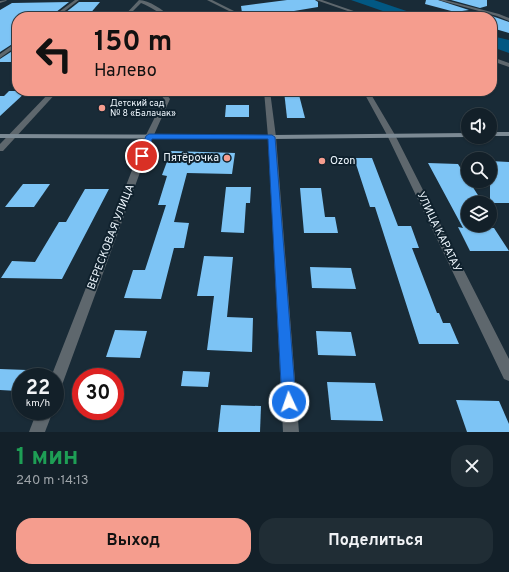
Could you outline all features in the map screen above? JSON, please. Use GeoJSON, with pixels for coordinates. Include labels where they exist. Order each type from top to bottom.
{"type":"FeatureCollection","features":[{"type":"Feature","properties":{"kind":"street"},"geometry":{"type":"LineString","coordinates":[[0,2],[5,0]]}},
{"type":"Feature","properties":{"kind":"street"},"geometry":{"type":"LineString","coordinates":[[61,12],[78,0]]}},
{"type":"Feature","properties":{"kind":"street"},"geometry":{"type":"LineString","coordinates":[[208,0],[233,12]]}},
{"type":"Feature","properties":{"kind":"street"},"geometry":{"type":"LineString","coordinates":[[318,0],[353,12]]}},
{"type":"Feature","properties":{"kind":"street"},"geometry":{"type":"LineString","coordinates":[[441,0],[482,12]]}},
{"type":"Feature","properties":{"kind":"street"},"geometry":{"type":"LineString","coordinates":[[130,12],[140,1],[153,6],[162,12]]}},
{"type":"Feature","properties":{"kind":"street"},"geometry":{"type":"LineString","coordinates":[[497,20],[509,16]]}},
{"type":"Feature","properties":{"kind":"street"},"geometry":{"type":"LineString","coordinates":[[497,17],[509,20]]}},
{"type":"Feature","properties":{"kind":"street"},"geometry":{"type":"LineString","coordinates":[[0,56],[12,48]]}},
{"type":"Feature","properties":{"kind":"street"},"geometry":{"type":"LineString","coordinates":[[497,61],[509,65]]}},
{"type":"Feature","properties":{"kind":"street"},"geometry":{"type":"LineString","coordinates":[[0,149],[50,96]]}},
{"type":"Feature","properties":{"kind":"street","name":"ВЕРЕСКОВАЯ УЛИЦА"},"geometry":{"type":"LineString","coordinates":[[61,368],[149,136],[167,99],[165,96]]}},
{"type":"Feature","properties":{"kind":"street"},"geometry":{"type":"LineString","coordinates":[[268,96],[272,137],[291,432]]}},
{"type":"Feature","properties":{"kind":"street","name":"УЛИЦА КАРАТАУ"},"geometry":{"type":"LineString","coordinates":[[369,96],[391,135],[509,374]]}},
{"type":"Feature","properties":{"kind":"street"},"geometry":{"type":"LineString","coordinates":[[497,134],[508,135]]}},
{"type":"Feature","properties":{"kind":"street"},"geometry":{"type":"LineString","coordinates":[[0,136],[272,137],[461,135]]}},
{"type":"Feature","properties":{"kind":"street"},"geometry":{"type":"LineString","coordinates":[[37,432],[42,420]]}},
{"type":"Feature","properties":{"kind":"shaded area"},"geometry":{"type":"Polygon","coordinates":[[[351,0],[374,0],[409,12],[386,12],[351,0]]]}},
{"type":"Feature","properties":{"kind":"shaded area"},"geometry":{"type":"Polygon","coordinates":[[[497,37],[509,40],[509,53],[497,49],[497,37]]]}},
{"type":"Feature","properties":{"kind":"building"},"geometry":{"type":"Polygon","coordinates":[[[287,0],[315,0],[318,2],[318,7],[288,12],[242,12],[241,6],[287,0]]]}},
{"type":"Feature","properties":{"kind":"building"},"geometry":{"type":"Polygon","coordinates":[[[426,0],[438,0],[469,10],[455,12],[425,4],[426,0]]]}},
{"type":"Feature","properties":{"kind":"building"},"geometry":{"type":"Polygon","coordinates":[[[451,0],[487,0],[487,6],[480,8],[451,0]]]}},
{"type":"Feature","properties":{"kind":"building"},"geometry":{"type":"Polygon","coordinates":[[[69,2],[56,12],[12,12],[12,44],[0,52],[0,10],[12,3],[69,2]]]}},
{"type":"Feature","properties":{"kind":"building"},"geometry":{"type":"Polygon","coordinates":[[[79,2],[100,2],[91,12],[66,12],[79,2]]]}},
{"type":"Feature","properties":{"kind":"building"},"geometry":{"type":"Polygon","coordinates":[[[497,18],[509,22],[509,33],[497,29],[497,18]]]}},
{"type":"Feature","properties":{"kind":"building"},"geometry":{"type":"Polygon","coordinates":[[[12,51],[12,62],[0,62],[0,59],[12,51]]]}},
{"type":"Feature","properties":{"kind":"building"},"geometry":{"type":"Polygon","coordinates":[[[9,91],[12,91],[12,96],[22,96],[0,116],[0,96],[4,96],[9,91]]]}},
{"type":"Feature","properties":{"kind":"building"},"geometry":{"type":"Polygon","coordinates":[[[285,96],[299,96],[305,118],[287,118],[285,96]]]}},
{"type":"Feature","properties":{"kind":"building"},"geometry":{"type":"Polygon","coordinates":[[[226,105],[249,105],[249,117],[225,117],[226,105]]]}},
{"type":"Feature","properties":{"kind":"building"},"geometry":{"type":"Polygon","coordinates":[[[171,151],[235,153],[232,174],[187,173],[174,222],[189,223],[184,248],[174,248],[161,299],[124,298],[133,270],[145,270],[166,205],[158,205],[167,176],[162,175],[171,151]]]}},
{"type":"Feature","properties":{"kind":"building"},"geometry":{"type":"Polygon","coordinates":[[[354,158],[372,158],[398,226],[411,226],[419,248],[412,248],[437,313],[439,313],[443,323],[450,323],[459,344],[419,344],[375,207],[370,207],[354,158]]]}},
{"type":"Feature","properties":{"kind":"building"},"geometry":{"type":"Polygon","coordinates":[[[497,161],[509,162],[509,203],[497,203],[497,196],[490,196],[490,188],[497,188],[497,161]]]}},
{"type":"Feature","properties":{"kind":"building"},"geometry":{"type":"Polygon","coordinates":[[[428,163],[458,164],[461,169],[461,188],[473,188],[479,196],[461,196],[461,224],[428,163]]]}},
{"type":"Feature","properties":{"kind":"building"},"geometry":{"type":"Polygon","coordinates":[[[23,184],[50,184],[34,207],[5,207],[23,184]]]}},
{"type":"Feature","properties":{"kind":"building"},"geometry":{"type":"Polygon","coordinates":[[[226,187],[251,187],[250,203],[246,203],[244,233],[221,232],[226,187]]]}},
{"type":"Feature","properties":{"kind":"building"},"geometry":{"type":"Polygon","coordinates":[[[300,188],[321,188],[325,217],[335,217],[338,233],[304,233],[300,188]]]}},
{"type":"Feature","properties":{"kind":"building"},"geometry":{"type":"Polygon","coordinates":[[[85,189],[109,189],[62,279],[1,278],[12,261],[35,262],[59,222],[66,222],[85,189]]]}},
{"type":"Feature","properties":{"kind":"building"},"geometry":{"type":"Polygon","coordinates":[[[458,227],[461,228],[461,232],[497,232],[509,251],[470,251],[458,227]]]}},
{"type":"Feature","properties":{"kind":"building"},"geometry":{"type":"Polygon","coordinates":[[[204,256],[233,257],[227,317],[253,318],[252,352],[207,350],[214,296],[197,296],[204,256]]]}},
{"type":"Feature","properties":{"kind":"building"},"geometry":{"type":"Polygon","coordinates":[[[310,267],[351,268],[356,289],[312,288],[310,267]]]}},
{"type":"Feature","properties":{"kind":"building"},"geometry":{"type":"Polygon","coordinates":[[[115,330],[147,331],[140,358],[106,357],[115,330]]]}},
{"type":"Feature","properties":{"kind":"building"},"geometry":{"type":"Polygon","coordinates":[[[316,331],[351,332],[356,356],[318,355],[316,331]]]}},
{"type":"Feature","properties":{"kind":"building"},"geometry":{"type":"Polygon","coordinates":[[[0,369],[12,369],[12,391],[0,390],[0,369]]]}},
{"type":"Feature","properties":{"kind":"building"},"geometry":{"type":"Polygon","coordinates":[[[183,371],[210,372],[208,387],[181,386],[183,371]]]}},
{"type":"Feature","properties":{"kind":"building"},"geometry":{"type":"Polygon","coordinates":[[[327,382],[375,383],[383,421],[331,420],[327,382]]]}},
{"type":"Feature","properties":{"kind":"building"},"geometry":{"type":"Polygon","coordinates":[[[456,400],[499,401],[509,424],[509,432],[467,432],[456,400]]]}},
{"type":"Feature","properties":{"kind":"building"},"geometry":{"type":"Polygon","coordinates":[[[221,405],[261,406],[260,432],[218,432],[221,405]]]}},
{"type":"Feature","properties":{"kind":"place","name":"Детский сад № 8 «Балачак»"},"geometry":{"type":"Point","coordinates":[102,108]}},
{"type":"Feature","properties":{"kind":"place","name":"Пятёрочка"},"geometry":{"type":"Point","coordinates":[227,158]}},
{"type":"Feature","properties":{"kind":"place","name":"Ozon"},"geometry":{"type":"Point","coordinates":[322,161]}},
{"type":"Feature","properties":{"kind":"route"},"geometry":{"type":"LineString","coordinates":[[142,156],[149,136],[272,137],[289,402]]}}]}
